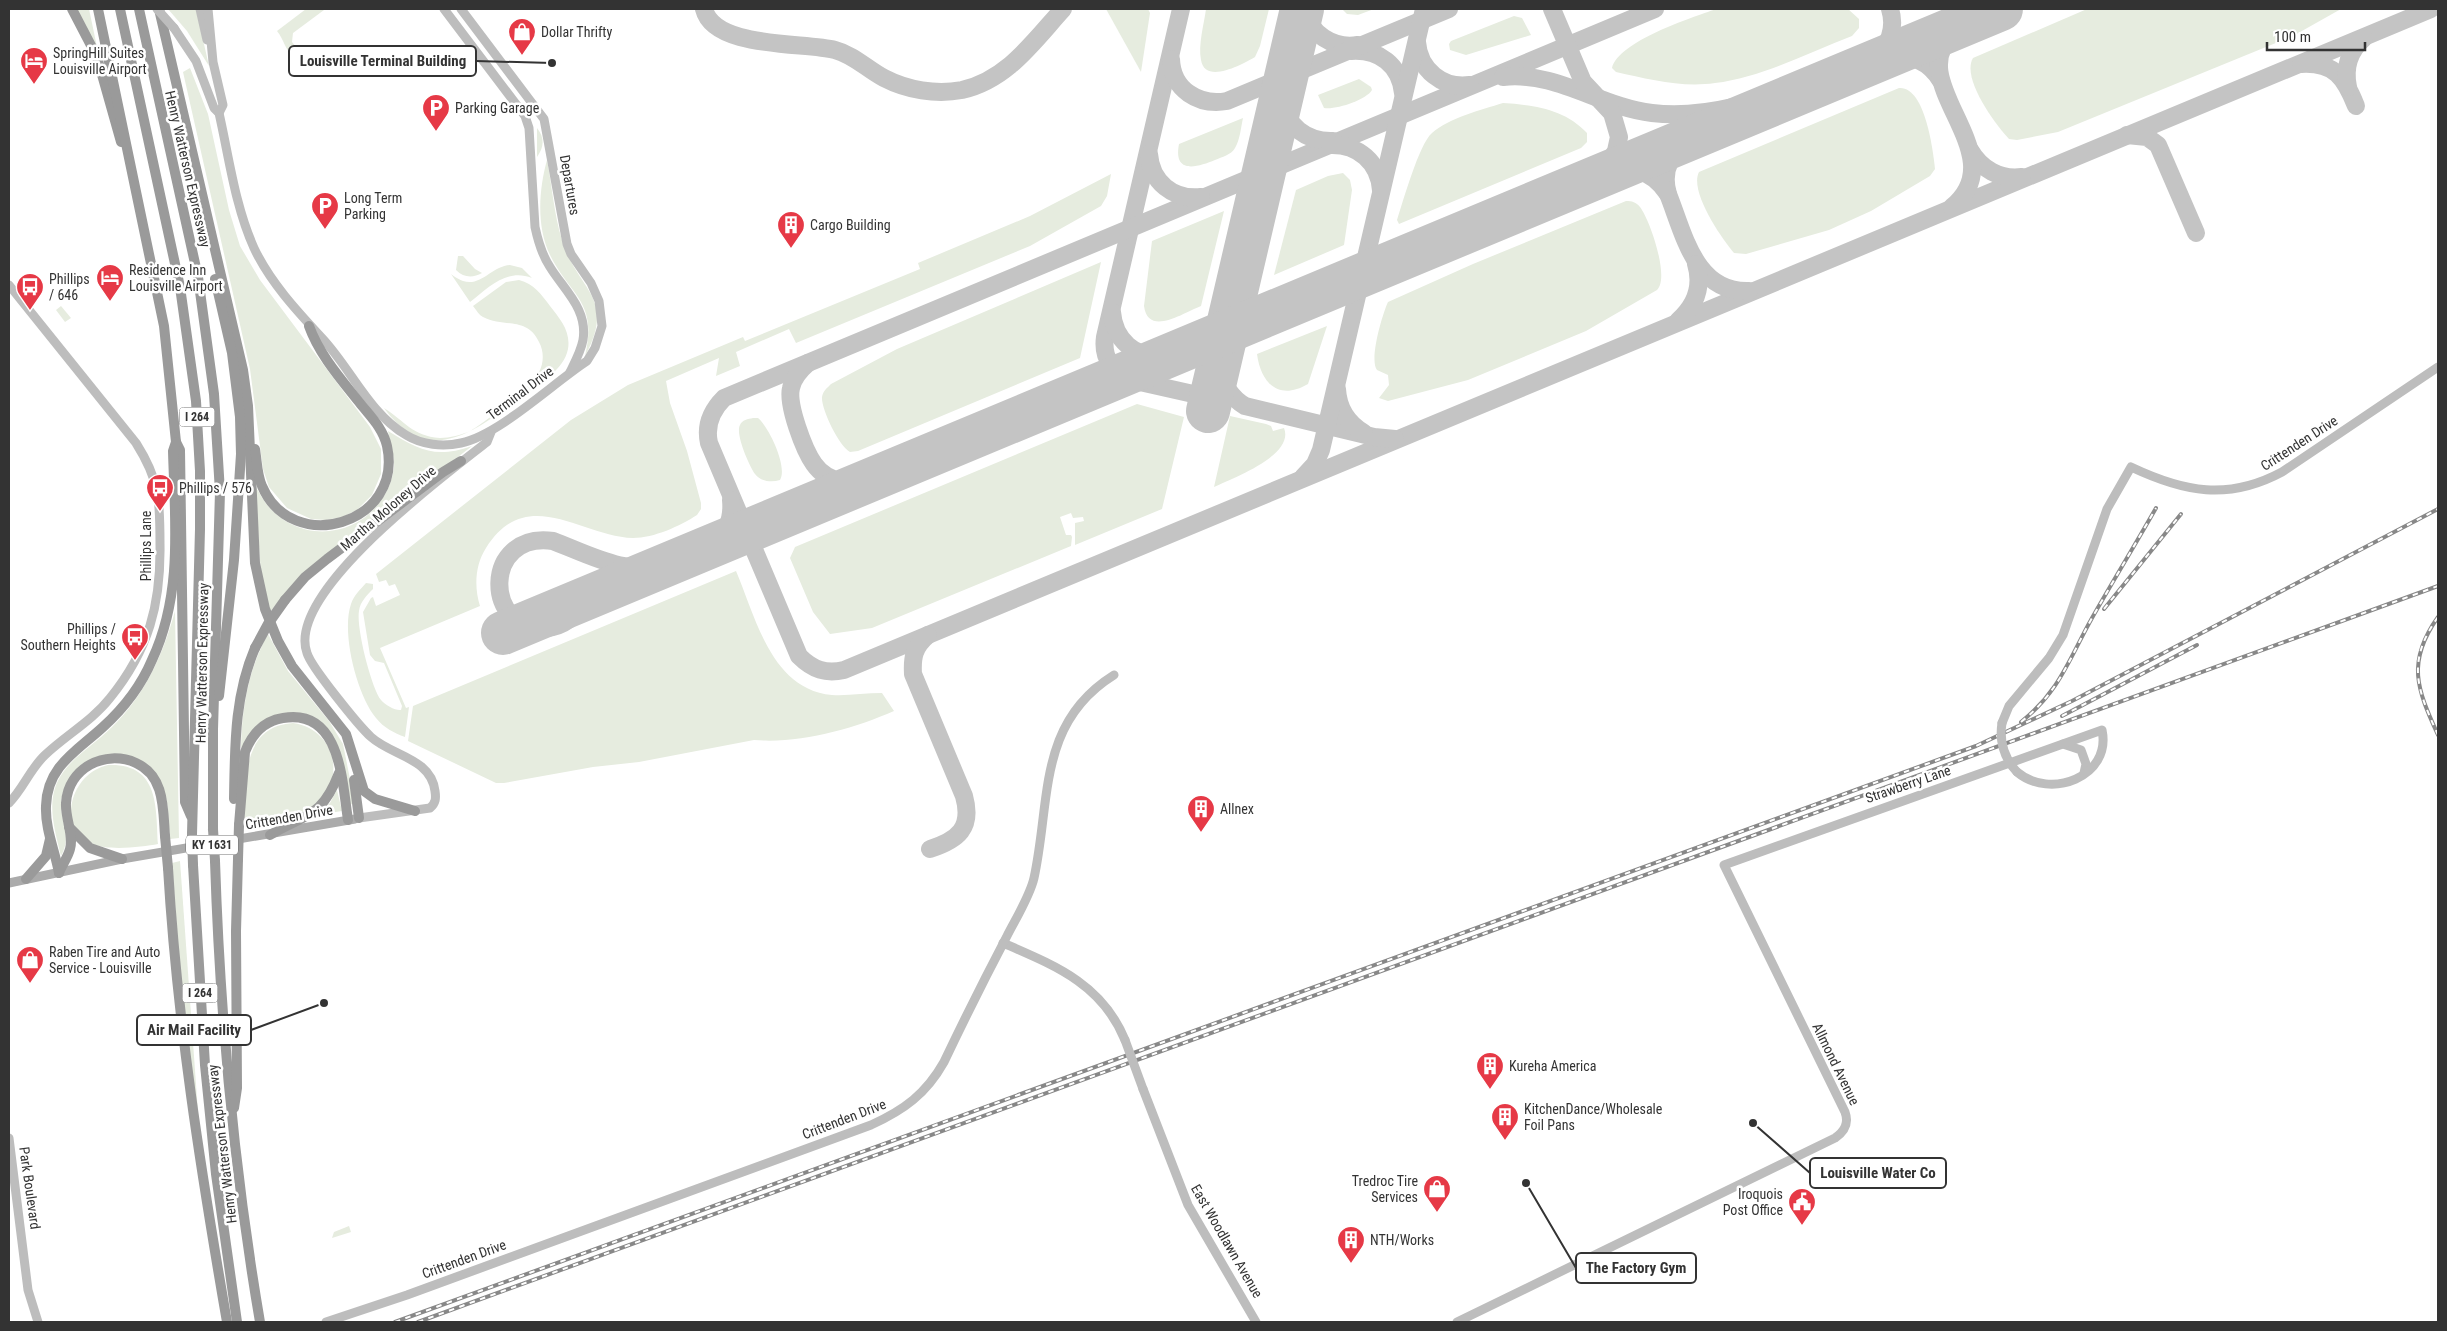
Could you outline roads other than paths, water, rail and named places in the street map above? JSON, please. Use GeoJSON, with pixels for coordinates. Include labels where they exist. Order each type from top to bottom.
{"type":"FeatureCollection","features":[{"type":"Feature","properties":{"kind":"highway"},"geometry":{"type":"LineString","coordinates":[[72,9],[97,56],[118,138],[127,151]]}},
{"type":"Feature","properties":{"kind":"highway"},"geometry":{"type":"LineString","coordinates":[[98,9],[164,326],[176,442],[180,450],[185,802],[192,820]]}},
{"type":"Feature","properties":{"kind":"highway","name":"Henry Watterson Expressway"},"geometry":{"type":"LineString","coordinates":[[120,9],[180,287],[196,401],[200,471],[200,529],[192,820],[193,865],[201,1020],[210,1122],[237,1322]]}},
{"type":"Feature","properties":{"kind":"highway","name":"Henry Watterson Expressway"},"geometry":{"type":"LineString","coordinates":[[139,9],[198,277],[214,394],[220,500],[213,728],[214,861],[222,1021],[243,1208],[260,1322]]}},
{"type":"Feature","properties":{"kind":"highway"},"geometry":{"type":"LineString","coordinates":[[158,9],[198,187],[237,340],[262,487],[275,505],[284,513],[306,524],[329,526],[353,519],[371,506],[383,487],[388,470],[388,454],[384,438],[376,423],[316,344],[309,326]]}},
{"type":"Feature","properties":{"kind":"highway"},"geometry":{"type":"LineString","coordinates":[[198,187],[198,198],[232,353],[240,417],[239,502],[225,648],[213,728]]}},
{"type":"Feature","properties":{"kind":"highway"},"geometry":{"type":"LineString","coordinates":[[248,406],[256,563],[261,596],[269,621],[286,657],[338,727],[346,734],[351,744],[364,791],[375,800],[415,811]]}},
{"type":"Feature","properties":{"kind":"highway"},"geometry":{"type":"LineString","coordinates":[[58,873],[50,838],[46,805],[50,781],[66,758],[102,727],[132,695],[152,661],[165,628],[174,584],[173,451],[176,442]]}},
{"type":"Feature","properties":{"kind":"highway"},"geometry":{"type":"LineString","coordinates":[[232,1114],[237,1088],[237,825],[234,751],[238,710],[245,676],[255,648],[268,624],[285,600],[306,577],[327,559],[443,472],[461,462]]}},
{"type":"Feature","properties":{"kind":"highway"},"geometry":{"type":"LineString","coordinates":[[237,825],[245,752],[255,733],[267,723],[288,717],[299,718],[316,724],[334,744],[353,819]]}},
{"type":"Feature","properties":{"kind":"highway"},"geometry":{"type":"LineString","coordinates":[[338,727],[349,752],[353,819]]}},
{"type":"Feature","properties":{"kind":"highway"},"geometry":{"type":"LineString","coordinates":[[58,873],[70,850],[67,795],[76,776],[97,760],[121,758],[139,764],[155,780],[161,793],[182,1033],[195,1128],[227,1322]]}},
{"type":"Feature","properties":{"kind":"highway"},"geometry":{"type":"LineString","coordinates":[[270,835],[322,805],[331,795],[340,772]]}},
{"type":"Feature","properties":{"kind":"highway"},"geometry":{"type":"LineString","coordinates":[[68,826],[90,848],[122,859]]}},
{"type":"Feature","properties":{"kind":"highway"},"geometry":{"type":"LineString","coordinates":[[26,879],[46,856],[50,838]]}},
{"type":"Feature","properties":{"kind":"main road","name":"Terminal Drive"},"geometry":{"type":"LineString","coordinates":[[158,9],[193,56],[205,80],[214,108],[219,112],[243,220],[254,249],[268,273],[376,409],[406,435],[427,443],[451,445],[469,441],[491,432],[569,372],[581,347],[583,322],[577,305],[550,268],[538,242],[535,227],[533,151],[530,128],[525,116],[444,9]]}},
{"type":"Feature","properties":{"kind":"main road"},"geometry":{"type":"LineString","coordinates":[[200,9],[213,62]]}},
{"type":"Feature","properties":{"kind":"main road","name":"Terminal Drive"},"geometry":{"type":"LineString","coordinates":[[208,9],[213,62],[223,105],[219,112]]}},
{"type":"Feature","properties":{"kind":"main road","name":"Departures"},"geometry":{"type":"LineString","coordinates":[[461,9],[544,119],[567,244],[577,265],[597,293],[602,315],[602,326],[595,348],[587,361],[569,372]]}},
{"type":"Feature","properties":{"kind":"main road","name":"Phillips Lane"},"geometry":{"type":"LineString","coordinates":[[9,285],[136,443],[146,459],[158,487],[161,572],[157,604],[148,635],[126,677],[96,713],[35,765],[9,803]]}},
{"type":"Feature","properties":{"kind":"main road","name":"Crittenden Drive"},"geometry":{"type":"LineString","coordinates":[[2083,775],[2070,782],[2046,785],[2028,780],[2017,772],[2008,760],[2002,747],[2002,723],[2009,706],[2049,658],[2063,635],[2107,509],[2131,467],[2170,484],[2211,491],[2237,489],[2260,484],[2282,472],[2438,367]]}},
{"type":"Feature","properties":{"kind":"main road","name":"Martha Moloney Drive"},"geometry":{"type":"LineString","coordinates":[[428,808],[434,804],[436,794],[428,772],[415,761],[373,739],[306,653],[304,638],[312,615],[330,582],[367,542],[487,442],[491,432]]}},
{"type":"Feature","properties":{"kind":"main road","name":"Crittenden Drive"},"geometry":{"type":"LineString","coordinates":[[326,1322],[416,1292],[896,1114],[919,1097],[934,1080],[1035,877],[1052,763],[1062,730],[1086,695],[1114,675]]}},
{"type":"Feature","properties":{"kind":"main road","name":"Strawberry Lane"},"geometry":{"type":"LineString","coordinates":[[1724,865],[2102,730],[2104,737],[2099,756],[2083,775]]}},
{"type":"Feature","properties":{"kind":"main road"},"geometry":{"type":"LineString","coordinates":[[2063,744],[2076,746],[2085,756],[2086,764],[2083,775]]}},
{"type":"Feature","properties":{"kind":"main road","name":"Crittenden Drive"},"geometry":{"type":"LineString","coordinates":[[9,883],[122,859],[428,808]]}},
{"type":"Feature","properties":{"kind":"main road","name":"Allmond Avenue"},"geometry":{"type":"LineString","coordinates":[[1457,1322],[1835,1138],[1844,1130],[1847,1121],[1845,1112],[1724,865]]}},
{"type":"Feature","properties":{"kind":"main road","name":"East Woodlawn Avenue"},"geometry":{"type":"LineString","coordinates":[[1003,943],[1059,969],[1086,985],[1109,1010],[1125,1040],[1188,1205],[1256,1322]]}},
{"type":"Feature","properties":{"kind":"main road","name":"Park Boulevard"},"geometry":{"type":"LineString","coordinates":[[9,1138],[28,1290],[38,1322]]}},
{"type":"Feature","properties":{"kind":"railway"},"geometry":{"type":"LineString","coordinates":[[2021,722],[2045,698],[2063,674],[2092,618],[2156,508]]}},
{"type":"Feature","properties":{"kind":"railway"},"geometry":{"type":"LineString","coordinates":[[395,1322],[1976,746],[2072,701],[2438,509]]}},
{"type":"Feature","properties":{"kind":"railway"},"geometry":{"type":"LineString","coordinates":[[2104,609],[2181,514]]}},
{"type":"Feature","properties":{"kind":"railway"},"geometry":{"type":"LineString","coordinates":[[418,1322],[2438,586]]}},
{"type":"Feature","properties":{"kind":"railway"},"geometry":{"type":"LineString","coordinates":[[2438,617],[2428,633],[2418,662],[2420,689],[2438,735]]}},
{"type":"Feature","properties":{"kind":"railway"},"geometry":{"type":"LineString","coordinates":[[2062,716],[2197,645]]}},
{"type":"Feature","properties":{"kind":"place","name":"Dollar Thrifty"},"geometry":{"type":"Point","coordinates":[522,56]}},
{"type":"Feature","properties":{"kind":"place","name":"Louisville Terminal Building"},"geometry":{"type":"Point","coordinates":[552,63]}},
{"type":"Feature","properties":{"kind":"place","name":"SpringHill Suites Louisville Airport"},"geometry":{"type":"Point","coordinates":[34,85]}},
{"type":"Feature","properties":{"kind":"place","name":"Parking Garage"},"geometry":{"type":"Point","coordinates":[436,132]}},
{"type":"Feature","properties":{"kind":"place","name":"Long Term Parking"},"geometry":{"type":"Point","coordinates":[325,230]}},
{"type":"Feature","properties":{"kind":"place","name":"Cargo Building"},"geometry":{"type":"Point","coordinates":[791,249]}},
{"type":"Feature","properties":{"kind":"place","name":"Residence Inn Louisville Airport"},"geometry":{"type":"Point","coordinates":[110,302]}},
{"type":"Feature","properties":{"kind":"place","name":"Phillips / 646"},"geometry":{"type":"Point","coordinates":[30,311]}},
{"type":"Feature","properties":{"kind":"place","name":"Phillips / 576"},"geometry":{"type":"Point","coordinates":[160,512]}},
{"type":"Feature","properties":{"kind":"place","name":"Phillips / Southern Heights"},"geometry":{"type":"Point","coordinates":[135,661]}},
{"type":"Feature","properties":{"kind":"place","name":"Allnex"},"geometry":{"type":"Point","coordinates":[1201,833]}},
{"type":"Feature","properties":{"kind":"place","name":"Raben Tire and Auto Service - Louisville"},"geometry":{"type":"Point","coordinates":[30,984]}},
{"type":"Feature","properties":{"kind":"place","name":"Air Mail Facility"},"geometry":{"type":"Point","coordinates":[324,1003]}},
{"type":"Feature","properties":{"kind":"place","name":"Kureha America"},"geometry":{"type":"Point","coordinates":[1490,1090]}},
{"type":"Feature","properties":{"kind":"place","name":"Louisville Water Co"},"geometry":{"type":"Point","coordinates":[1753,1123]}},
{"type":"Feature","properties":{"kind":"place","name":"KitchenDance/Wholesale Foil Pans"},"geometry":{"type":"Point","coordinates":[1505,1141]}},
{"type":"Feature","properties":{"kind":"place","name":"The Factory Gym"},"geometry":{"type":"Point","coordinates":[1526,1183]}},
{"type":"Feature","properties":{"kind":"place","name":"Tredroc Tire Services"},"geometry":{"type":"Point","coordinates":[1437,1213]}},
{"type":"Feature","properties":{"kind":"place","name":"Iroquois Post Office"},"geometry":{"type":"Point","coordinates":[1802,1226]}},
{"type":"Feature","properties":{"kind":"place","name":"NTH/Works"},"geometry":{"type":"Point","coordinates":[1351,1264]}}]}
